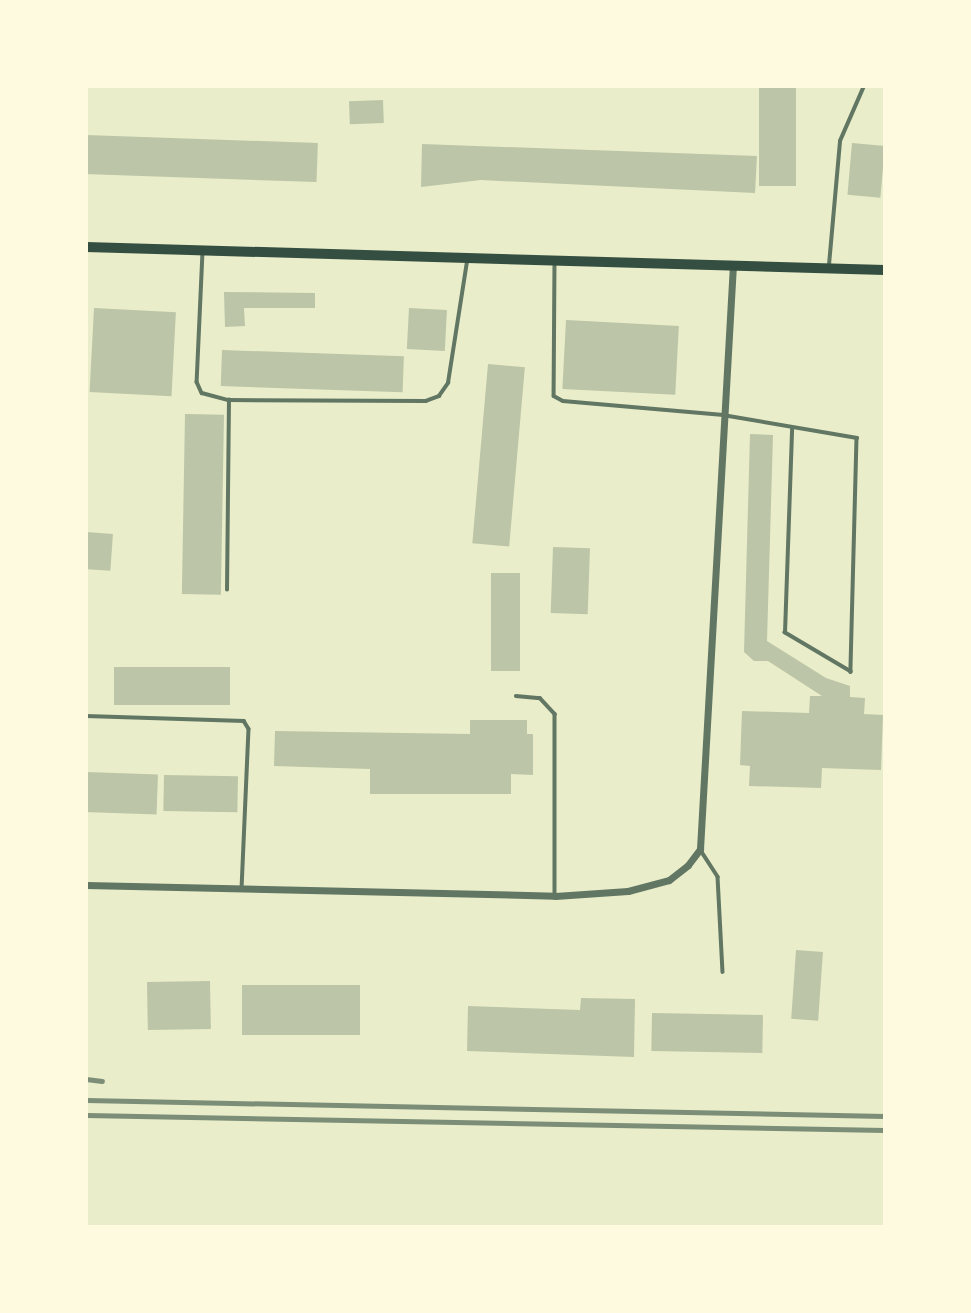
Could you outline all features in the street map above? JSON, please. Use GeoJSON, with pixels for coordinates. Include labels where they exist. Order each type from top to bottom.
{"type":"FeatureCollection","features":[{"type":"Feature","properties":{"kind":"main road"},"geometry":{"type":"LineString","coordinates":[[86,247],[885,270]]}},
{"type":"Feature","properties":{"kind":"street"},"geometry":{"type":"LineString","coordinates":[[86,885],[242,891],[555,896],[628,891],[669,880],[700,849],[733,265]]}},
{"type":"Feature","properties":{"kind":"lane"},"geometry":{"type":"LineString","coordinates":[[828,267],[840,141],[864,86]]}},
{"type":"Feature","properties":{"kind":"lane"},"geometry":{"type":"LineString","coordinates":[[203,250],[197,382],[202,393],[229,400],[426,401],[439,396],[448,383],[468,258]]}},
{"type":"Feature","properties":{"kind":"lane"},"geometry":{"type":"LineString","coordinates":[[555,260],[554,396],[563,401],[723,415],[856,438],[851,672],[785,633],[792,428]]}},
{"type":"Feature","properties":{"kind":"lane"},"geometry":{"type":"LineString","coordinates":[[227,590],[229,400]]}},
{"type":"Feature","properties":{"kind":"lane"},"geometry":{"type":"LineString","coordinates":[[516,696],[540,698],[555,714],[555,896]]}},
{"type":"Feature","properties":{"kind":"lane"},"geometry":{"type":"LineString","coordinates":[[86,716],[244,721],[249,729],[242,891]]}},
{"type":"Feature","properties":{"kind":"lane"},"geometry":{"type":"LineString","coordinates":[[700,849],[718,877],[723,972]]}},
{"type":"Feature","properties":{"kind":"building"},"geometry":{"type":"Polygon","coordinates":[[[759,86],[796,86],[796,186],[759,186],[759,86]]]}},
{"type":"Feature","properties":{"kind":"building"},"geometry":{"type":"Polygon","coordinates":[[[383,100],[384,123],[350,124],[349,101],[383,100]]]}},
{"type":"Feature","properties":{"kind":"building"},"geometry":{"type":"Polygon","coordinates":[[[86,135],[318,143],[316,182],[86,174],[86,135]]]}},
{"type":"Feature","properties":{"kind":"building"},"geometry":{"type":"Polygon","coordinates":[[[852,143],[885,146],[880,198],[847,195],[852,143]]]}},
{"type":"Feature","properties":{"kind":"building"},"geometry":{"type":"Polygon","coordinates":[[[422,144],[757,156],[755,193],[481,180],[421,187],[422,144]]]}},
{"type":"Feature","properties":{"kind":"building"},"geometry":{"type":"Polygon","coordinates":[[[224,292],[315,293],[315,308],[244,308],[245,326],[225,327],[224,292]]]}},
{"type":"Feature","properties":{"kind":"building"},"geometry":{"type":"Polygon","coordinates":[[[94,308],[176,312],[171,396],[90,392],[94,308]]]}},
{"type":"Feature","properties":{"kind":"building"},"geometry":{"type":"Polygon","coordinates":[[[409,308],[447,310],[445,351],[407,349],[409,308]]]}},
{"type":"Feature","properties":{"kind":"building"},"geometry":{"type":"Polygon","coordinates":[[[566,320],[679,326],[675,395],[562,389],[566,320]]]}},
{"type":"Feature","properties":{"kind":"building"},"geometry":{"type":"Polygon","coordinates":[[[222,350],[404,356],[403,392],[221,386],[222,350]]]}},
{"type":"Feature","properties":{"kind":"building"},"geometry":{"type":"Polygon","coordinates":[[[488,364],[525,367],[509,547],[472,543],[488,364]]]}},
{"type":"Feature","properties":{"kind":"building"},"geometry":{"type":"Polygon","coordinates":[[[185,414],[224,415],[221,595],[182,594],[185,414]]]}},
{"type":"Feature","properties":{"kind":"building"},"geometry":{"type":"Polygon","coordinates":[[[750,434],[773,435],[767,641],[826,678],[850,686],[850,697],[865,698],[864,714],[883,715],[881,770],[822,768],[821,788],[749,786],[750,766],[740,765],[742,711],[809,713],[810,696],[822,696],[768,661],[754,661],[744,652],[750,434]]]}},
{"type":"Feature","properties":{"kind":"building"},"geometry":{"type":"Polygon","coordinates":[[[86,532],[113,534],[110,571],[86,569],[86,532]]]}},
{"type":"Feature","properties":{"kind":"building"},"geometry":{"type":"Polygon","coordinates":[[[553,547],[590,548],[588,614],[551,613],[553,547]]]}},
{"type":"Feature","properties":{"kind":"building"},"geometry":{"type":"Polygon","coordinates":[[[491,573],[520,573],[520,671],[491,671],[491,573]]]}},
{"type":"Feature","properties":{"kind":"building"},"geometry":{"type":"Polygon","coordinates":[[[114,667],[230,667],[230,705],[114,705],[114,667]]]}},
{"type":"Feature","properties":{"kind":"building"},"geometry":{"type":"Polygon","coordinates":[[[470,720],[527,720],[527,734],[533,734],[533,775],[511,774],[511,794],[370,794],[370,769],[274,766],[275,731],[470,734],[470,720]]]}},
{"type":"Feature","properties":{"kind":"building"},"geometry":{"type":"Polygon","coordinates":[[[86,772],[158,775],[157,814],[86,812],[86,772]]]}},
{"type":"Feature","properties":{"kind":"building"},"geometry":{"type":"Polygon","coordinates":[[[164,775],[238,776],[237,812],[163,811],[164,775]]]}},
{"type":"Feature","properties":{"kind":"building"},"geometry":{"type":"Polygon","coordinates":[[[796,950],[823,952],[818,1021],[791,1019],[796,950]]]}},
{"type":"Feature","properties":{"kind":"building"},"geometry":{"type":"Polygon","coordinates":[[[210,981],[211,1029],[148,1030],[147,982],[210,981]]]}},
{"type":"Feature","properties":{"kind":"building"},"geometry":{"type":"Polygon","coordinates":[[[242,985],[360,985],[360,1035],[242,1035],[242,985]]]}},
{"type":"Feature","properties":{"kind":"building"},"geometry":{"type":"Polygon","coordinates":[[[581,998],[635,999],[634,1057],[467,1051],[468,1006],[580,1010],[581,998]]]}},
{"type":"Feature","properties":{"kind":"building"},"geometry":{"type":"Polygon","coordinates":[[[652,1013],[763,1015],[762,1053],[651,1051],[652,1013]]]}},
{"type":"Feature","properties":{"kind":"railway"},"geometry":{"type":"LineString","coordinates":[[86,1079],[102,1081]]}},
{"type":"Feature","properties":{"kind":"railway"},"geometry":{"type":"LineString","coordinates":[[86,1100],[885,1116]]}},
{"type":"Feature","properties":{"kind":"railway"},"geometry":{"type":"LineString","coordinates":[[86,1115],[885,1130]]}}]}
